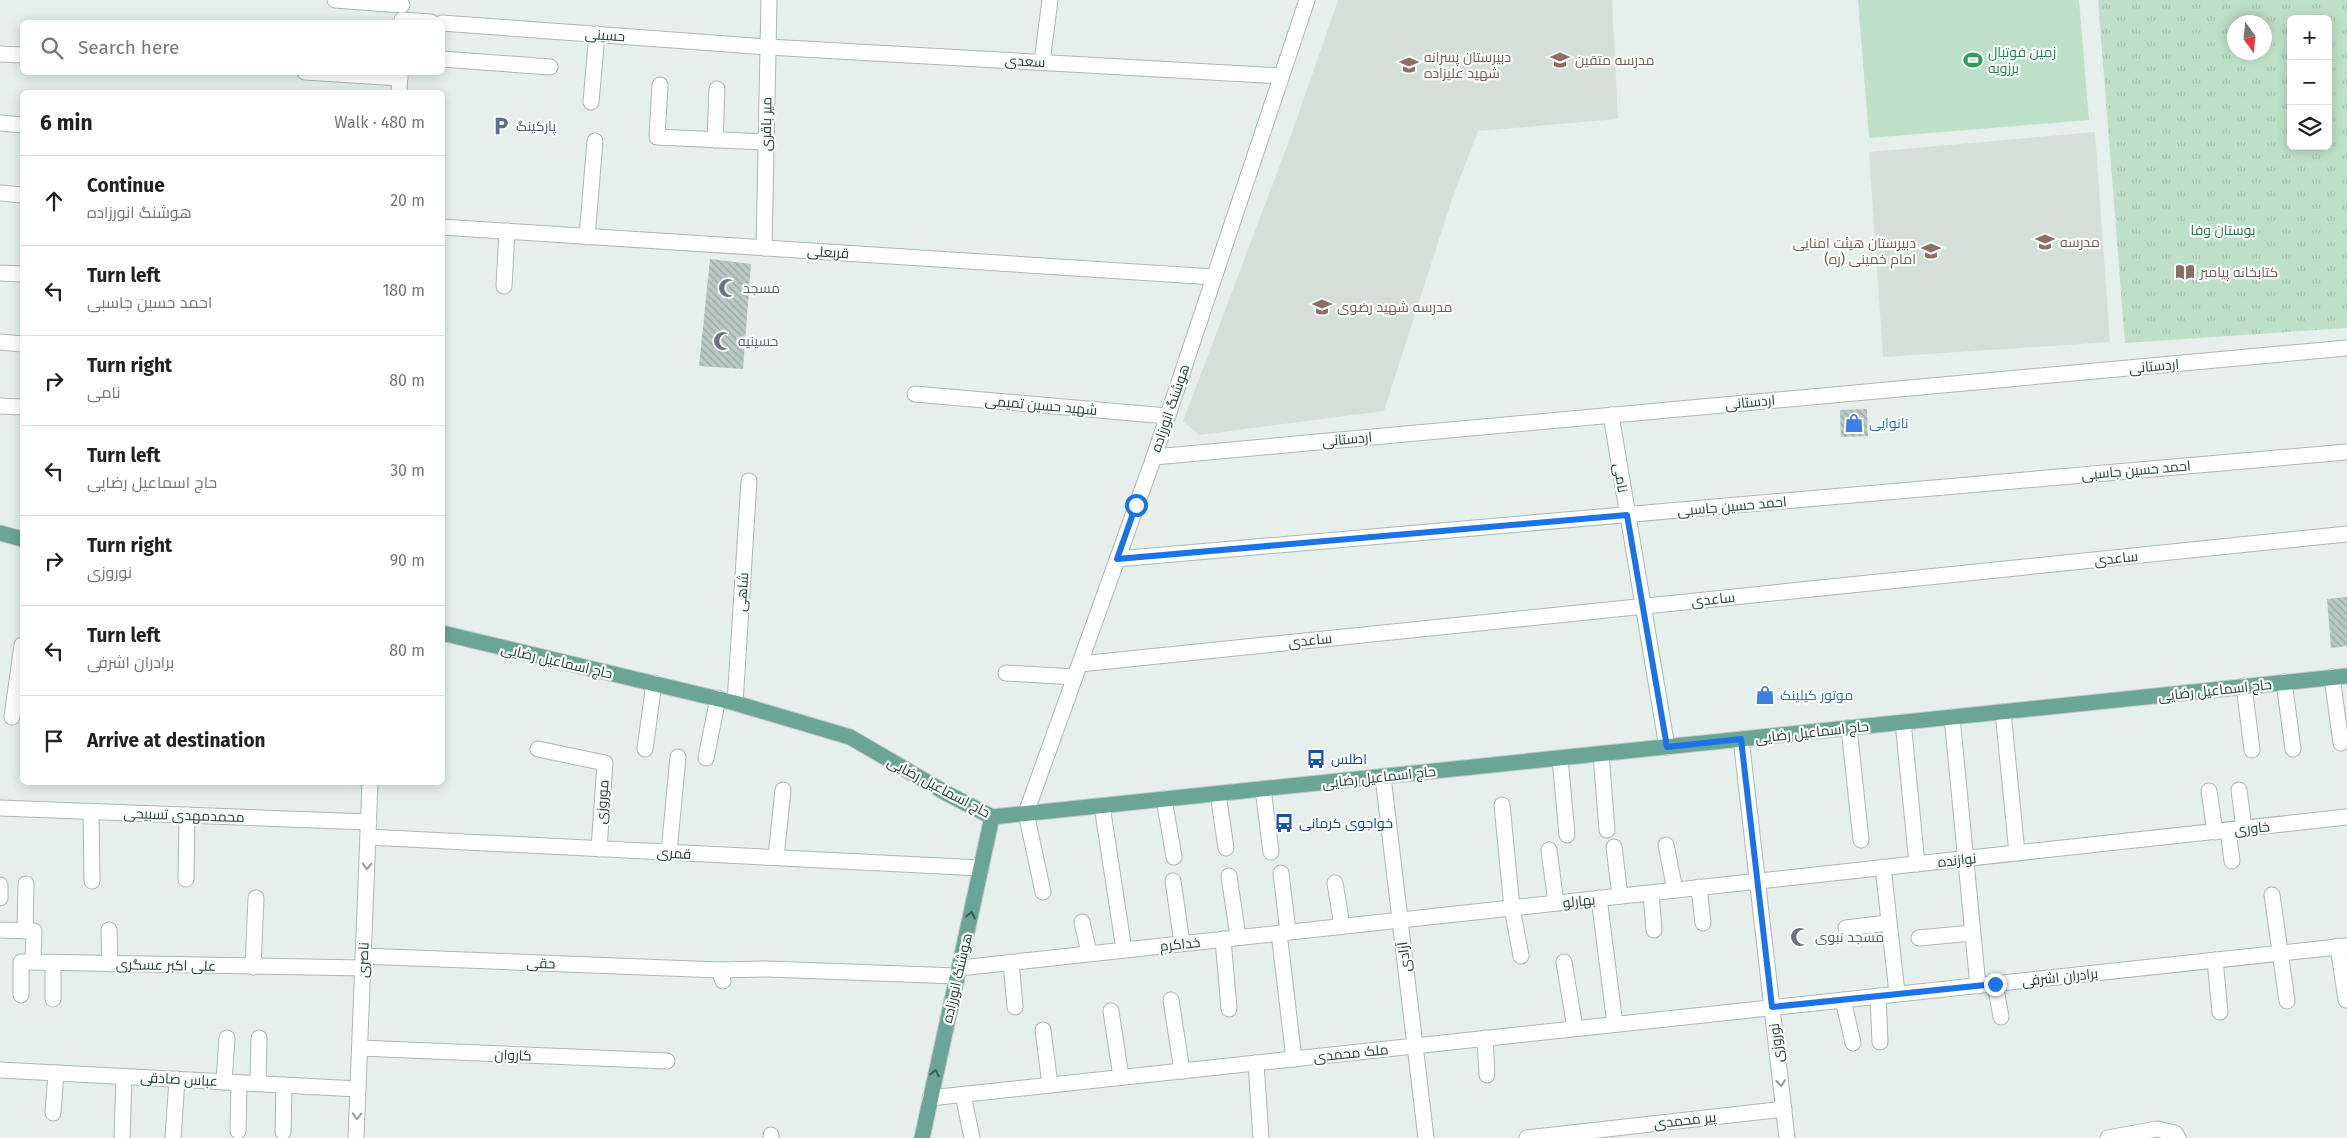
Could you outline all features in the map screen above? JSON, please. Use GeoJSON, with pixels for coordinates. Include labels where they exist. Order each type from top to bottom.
{"type":"FeatureCollection","features":[{"type":"Feature","properties":{"kind":"main road"},"geometry":{"type":"LineString","coordinates":[[0,533],[20,538]]}},
{"type":"Feature","properties":{"kind":"main road","name":"حاج اسماعیل رضایی"},"geometry":{"type":"LineString","coordinates":[[445,635],[718,698],[850,737],[946,793],[992,817],[2340,676]]}},
{"type":"Feature","properties":{"kind":"main road","name":"هوشنگ انورزاده"},"geometry":{"type":"LineString","coordinates":[[922,1138],[992,817]]}},
{"type":"Feature","properties":{"kind":"street"},"geometry":{"type":"LineString","coordinates":[[335,0],[402,2],[402,20]]}},
{"type":"Feature","properties":{"kind":"street","name":"میر باقری"},"geometry":{"type":"LineString","coordinates":[[764,248],[769,0]]}},
{"type":"Feature","properties":{"kind":"street"},"geometry":{"type":"LineString","coordinates":[[1042,62],[1050,0]]}},
{"type":"Feature","properties":{"kind":"street","name":"هوشنگ انورزاده"},"geometry":{"type":"LineString","coordinates":[[1026,814],[1154,456],[1307,0]]}},
{"type":"Feature","properties":{"kind":"street","name":"حسینی"},"geometry":{"type":"LineString","coordinates":[[445,23],[768,46]]}},
{"type":"Feature","properties":{"kind":"street"},"geometry":{"type":"LineString","coordinates":[[590,102],[596,34]]}},
{"type":"Feature","properties":{"kind":"street","name":"سعدی"},"geometry":{"type":"LineString","coordinates":[[768,46],[1281,76]]}},
{"type":"Feature","properties":{"kind":"street"},"geometry":{"type":"LineString","coordinates":[[0,54],[20,55]]}},
{"type":"Feature","properties":{"kind":"street"},"geometry":{"type":"LineString","coordinates":[[445,58],[550,67]]}},
{"type":"Feature","properties":{"kind":"street"},"geometry":{"type":"LineString","coordinates":[[336,75],[399,81]]}},
{"type":"Feature","properties":{"kind":"street"},"geometry":{"type":"LineString","coordinates":[[660,85],[657,137],[766,142]]}},
{"type":"Feature","properties":{"kind":"street"},"geometry":{"type":"LineString","coordinates":[[715,140],[717,89]]}},
{"type":"Feature","properties":{"kind":"street"},"geometry":{"type":"LineString","coordinates":[[0,123],[20,125]]}},
{"type":"Feature","properties":{"kind":"street"},"geometry":{"type":"LineString","coordinates":[[587,236],[595,141]]}},
{"type":"Feature","properties":{"kind":"street"},"geometry":{"type":"LineString","coordinates":[[0,193],[20,195]]}},
{"type":"Feature","properties":{"kind":"street","name":"قربعلی"},"geometry":{"type":"LineString","coordinates":[[445,227],[1214,277]]}},
{"type":"Feature","properties":{"kind":"street"},"geometry":{"type":"LineString","coordinates":[[504,286],[507,231]]}},
{"type":"Feature","properties":{"kind":"street"},"geometry":{"type":"LineString","coordinates":[[0,273],[20,274]]}},
{"type":"Feature","properties":{"kind":"street"},"geometry":{"type":"LineString","coordinates":[[0,342],[20,344]]}},
{"type":"Feature","properties":{"kind":"street","name":"اردستانی"},"geometry":{"type":"LineString","coordinates":[[1154,456],[2347,348]]}},
{"type":"Feature","properties":{"kind":"street","name":"شهید حسین تمیمی"},"geometry":{"type":"LineString","coordinates":[[916,394],[1167,416]]}},
{"type":"Feature","properties":{"kind":"street"},"geometry":{"type":"LineString","coordinates":[[0,406],[20,407]]}},
{"type":"Feature","properties":{"kind":"street","name":"نامی"},"geometry":{"type":"LineString","coordinates":[[1611,415],[1667,747]]}},
{"type":"Feature","properties":{"kind":"street","name":"احمد حسین جاسبی"},"geometry":{"type":"LineString","coordinates":[[1117,559],[2347,452]]}},
{"type":"Feature","properties":{"kind":"street","name":"شاهی"},"geometry":{"type":"LineString","coordinates":[[735,703],[749,480]]}},
{"type":"Feature","properties":{"kind":"street","name":"ساعدی"},"geometry":{"type":"LineString","coordinates":[[1006,673],[1077,670],[1644,606],[2347,534]]}},
{"type":"Feature","properties":{"kind":"street"},"geometry":{"type":"LineString","coordinates":[[12,716],[20,659]]}},
{"type":"Feature","properties":{"kind":"street"},"geometry":{"type":"LineString","coordinates":[[2340,676],[2341,743]]}},
{"type":"Feature","properties":{"kind":"street"},"geometry":{"type":"LineString","coordinates":[[2284,682],[2293,749]]}},
{"type":"Feature","properties":{"kind":"street"},"geometry":{"type":"LineString","coordinates":[[645,749],[654,683]]}},
{"type":"Feature","properties":{"kind":"street"},"geometry":{"type":"LineString","coordinates":[[2244,686],[2252,750]]}},
{"type":"Feature","properties":{"kind":"street"},"geometry":{"type":"LineString","coordinates":[[706,758],[718,698]]}},
{"type":"Feature","properties":{"kind":"street"},"geometry":{"type":"LineString","coordinates":[[2003,712],[2017,853]]}},
{"type":"Feature","properties":{"kind":"street"},"geometry":{"type":"LineString","coordinates":[[1952,717],[1964,859],[1978,986]]}},
{"type":"Feature","properties":{"kind":"street"},"geometry":{"type":"LineString","coordinates":[[1903,722],[1916,864]]}},
{"type":"Feature","properties":{"kind":"street"},"geometry":{"type":"LineString","coordinates":[[1849,728],[1861,840]]}},
{"type":"Feature","properties":{"kind":"street","name":"نوروزی"},"geometry":{"type":"LineString","coordinates":[[1741,739],[1787,1138]]}},
{"type":"Feature","properties":{"kind":"street","name":"موروزی"},"geometry":{"type":"LineString","coordinates":[[538,749],[605,763],[599,848]]}},
{"type":"Feature","properties":{"kind":"street"},"geometry":{"type":"LineString","coordinates":[[1601,754],[1607,830]]}},
{"type":"Feature","properties":{"kind":"street"},"geometry":{"type":"LineString","coordinates":[[669,852],[678,757]]}},
{"type":"Feature","properties":{"kind":"street"},"geometry":{"type":"LineString","coordinates":[[1560,758],[1567,835]]}},
{"type":"Feature","properties":{"kind":"street","name":"آزادی"},"geometry":{"type":"LineString","coordinates":[[1382,777],[1426,1138]]}},
{"type":"Feature","properties":{"kind":"street","name":"ناصری"},"geometry":{"type":"LineString","coordinates":[[356,1138],[370,785]]}},
{"type":"Feature","properties":{"kind":"street"},"geometry":{"type":"LineString","coordinates":[[1263,789],[1271,852]]}},
{"type":"Feature","properties":{"kind":"street"},"geometry":{"type":"LineString","coordinates":[[776,858],[783,790]]}},
{"type":"Feature","properties":{"kind":"street"},"geometry":{"type":"LineString","coordinates":[[2239,790],[2244,828]]}},
{"type":"Feature","properties":{"kind":"street"},"geometry":{"type":"LineString","coordinates":[[2209,792],[2232,861]]}},
{"type":"Feature","properties":{"kind":"street"},"geometry":{"type":"LineString","coordinates":[[1218,794],[1226,848]]}},
{"type":"Feature","properties":{"kind":"street"},"geometry":{"type":"LineString","coordinates":[[1164,799],[1174,857]]}},
{"type":"Feature","properties":{"kind":"street"},"geometry":{"type":"LineString","coordinates":[[1502,805],[1512,908],[1520,956]]}},
{"type":"Feature","properties":{"kind":"street"},"geometry":{"type":"LineString","coordinates":[[1102,806],[1124,950]]}},
{"type":"Feature","properties":{"kind":"street","name":"محمدمهدی تسبیحی"},"geometry":{"type":"LineString","coordinates":[[0,808],[369,822]]}},
{"type":"Feature","properties":{"kind":"street"},"geometry":{"type":"LineString","coordinates":[[91,812],[92,881]]}},
{"type":"Feature","properties":{"kind":"street"},"geometry":{"type":"LineString","coordinates":[[1026,814],[1043,892]]}},
{"type":"Feature","properties":{"kind":"street"},"geometry":{"type":"LineString","coordinates":[[186,879],[188,815]]}},
{"type":"Feature","properties":{"kind":"street","name":"خاوری"},"geometry":{"type":"LineString","coordinates":[[2157,838],[2347,817]]}},
{"type":"Feature","properties":{"kind":"street","name":"قمری"},"geometry":{"type":"LineString","coordinates":[[368,837],[981,868]]}},
{"type":"Feature","properties":{"kind":"street","name":"نوازنده"},"geometry":{"type":"LineString","coordinates":[[1758,881],[2157,838]]}},
{"type":"Feature","properties":{"kind":"street"},"geometry":{"type":"LineString","coordinates":[[1666,845],[1675,890]]}},
{"type":"Feature","properties":{"kind":"street"},"geometry":{"type":"LineString","coordinates":[[1614,848],[1620,896]]}},
{"type":"Feature","properties":{"kind":"street"},"geometry":{"type":"LineString","coordinates":[[1549,850],[1556,903]]}},
{"type":"Feature","properties":{"kind":"street"},"geometry":{"type":"LineString","coordinates":[[1883,868],[1896,994]]}},
{"type":"Feature","properties":{"kind":"street"},"geometry":{"type":"LineString","coordinates":[[1281,872],[1283,932],[1294,1059]]}},
{"type":"Feature","properties":{"kind":"street"},"geometry":{"type":"LineString","coordinates":[[1229,876],[1238,937]]}},
{"type":"Feature","properties":{"kind":"street"},"geometry":{"type":"LineString","coordinates":[[1173,881],[1182,943]]}},
{"type":"Feature","properties":{"kind":"street","name":"بهارلو"},"geometry":{"type":"LineString","coordinates":[[1400,920],[1758,881]]}},
{"type":"Feature","properties":{"kind":"street"},"geometry":{"type":"LineString","coordinates":[[1335,883],[1342,926]]}},
{"type":"Feature","properties":{"kind":"street"},"geometry":{"type":"LineString","coordinates":[[25,931],[26,884]]}},
{"type":"Feature","properties":{"kind":"street"},"geometry":{"type":"LineString","coordinates":[[0,885],[0,898]]}},
{"type":"Feature","properties":{"kind":"street"},"geometry":{"type":"LineString","coordinates":[[1699,887],[1703,923]]}},
{"type":"Feature","properties":{"kind":"street"},"geometry":{"type":"LineString","coordinates":[[1651,893],[1654,930]]}},
{"type":"Feature","properties":{"kind":"street"},"geometry":{"type":"LineString","coordinates":[[2272,895],[2287,1001]]}},
{"type":"Feature","properties":{"kind":"street"},"geometry":{"type":"LineString","coordinates":[[253,967],[256,898]]}},
{"type":"Feature","properties":{"kind":"street"},"geometry":{"type":"LineString","coordinates":[[1599,898],[1614,1024]]}},
{"type":"Feature","properties":{"kind":"street","name":"خداکرم"},"geometry":{"type":"LineString","coordinates":[[958,972],[1010,962],[1400,920]]}},
{"type":"Feature","properties":{"kind":"street"},"geometry":{"type":"LineString","coordinates":[[1082,922],[1089,954]]}},
{"type":"Feature","properties":{"kind":"street"},"geometry":{"type":"LineString","coordinates":[[1846,928],[1888,923]]}},
{"type":"Feature","properties":{"kind":"street"},"geometry":{"type":"LineString","coordinates":[[0,930],[34,931],[33,962],[21,962],[21,995]]}},
{"type":"Feature","properties":{"kind":"street"},"geometry":{"type":"LineString","coordinates":[[109,930],[110,964]]}},
{"type":"Feature","properties":{"kind":"street"},"geometry":{"type":"LineString","coordinates":[[1919,938],[1972,933]]}},
{"type":"Feature","properties":{"kind":"street"},"geometry":{"type":"LineString","coordinates":[[1223,939],[1229,1009]]}},
{"type":"Feature","properties":{"kind":"street"},"geometry":{"type":"LineString","coordinates":[[2343,946],[2346,1000]]}},
{"type":"Feature","properties":{"kind":"street","name":"برادران اشرفی"},"geometry":{"type":"LineString","coordinates":[[1772,1007],[2343,946]]}},
{"type":"Feature","properties":{"kind":"street"},"geometry":{"type":"LineString","coordinates":[[2215,960],[2220,1012]]}},
{"type":"Feature","properties":{"kind":"street","name":"علی اکبر عسگری"},"geometry":{"type":"LineString","coordinates":[[33,962],[253,967],[363,962]]}},
{"type":"Feature","properties":{"kind":"street","name":"حقی"},"geometry":{"type":"LineString","coordinates":[[363,962],[721,976],[768,969],[958,972]]}},
{"type":"Feature","properties":{"kind":"street"},"geometry":{"type":"LineString","coordinates":[[1010,962],[1015,1007]]}},
{"type":"Feature","properties":{"kind":"street"},"geometry":{"type":"LineString","coordinates":[[1564,962],[1575,1028]]}},
{"type":"Feature","properties":{"kind":"street"},"geometry":{"type":"LineString","coordinates":[[53,963],[53,999]]}},
{"type":"Feature","properties":{"kind":"street"},"geometry":{"type":"LineString","coordinates":[[1995,984],[2001,1017]]}},
{"type":"Feature","properties":{"kind":"street"},"geometry":{"type":"LineString","coordinates":[[1878,996],[1880,1042]]}},
{"type":"Feature","properties":{"kind":"street"},"geometry":{"type":"LineString","coordinates":[[1171,1000],[1182,1071]]}},
{"type":"Feature","properties":{"kind":"street"},"geometry":{"type":"LineString","coordinates":[[1842,1000],[1853,1043]]}},
{"type":"Feature","properties":{"kind":"street","name":"ملک محمدی"},"geometry":{"type":"LineString","coordinates":[[930,1098],[1772,1007]]}},
{"type":"Feature","properties":{"kind":"street"},"geometry":{"type":"LineString","coordinates":[[1111,1011],[1122,1077]]}},
{"type":"Feature","properties":{"kind":"street"},"geometry":{"type":"LineString","coordinates":[[1043,1030],[1050,1085]]}},
{"type":"Feature","properties":{"kind":"street"},"geometry":{"type":"LineString","coordinates":[[224,1082],[227,1038]]}},
{"type":"Feature","properties":{"kind":"street"},"geometry":{"type":"LineString","coordinates":[[258,1083],[259,1038]]}},
{"type":"Feature","properties":{"kind":"street"},"geometry":{"type":"LineString","coordinates":[[1485,1038],[1488,1075]]}},
{"type":"Feature","properties":{"kind":"street","name":"کاروان"},"geometry":{"type":"LineString","coordinates":[[360,1048],[667,1061]]}},
{"type":"Feature","properties":{"kind":"street"},"geometry":{"type":"LineString","coordinates":[[1256,1063],[1261,1138]]}},
{"type":"Feature","properties":{"kind":"street","name":"عباس صادقی"},"geometry":{"type":"LineString","coordinates":[[0,1070],[358,1089]]}},
{"type":"Feature","properties":{"kind":"street"},"geometry":{"type":"LineString","coordinates":[[53,1113],[56,1073]]}},
{"type":"Feature","properties":{"kind":"street"},"geometry":{"type":"LineString","coordinates":[[122,1138],[124,1077]]}},
{"type":"Feature","properties":{"kind":"street"},"geometry":{"type":"LineString","coordinates":[[177,1079],[173,1138],[183,1138]]}},
{"type":"Feature","properties":{"kind":"street"},"geometry":{"type":"LineString","coordinates":[[238,1131],[239,1083]]}},
{"type":"Feature","properties":{"kind":"street"},"geometry":{"type":"LineString","coordinates":[[283,1132],[284,1085]]}},
{"type":"Feature","properties":{"kind":"street"},"geometry":{"type":"LineString","coordinates":[[963,1094],[972,1138]]}},
{"type":"Feature","properties":{"kind":"street","name":"پیر محمدی"},"geometry":{"type":"LineString","coordinates":[[1526,1138],[1784,1109]]}},
{"type":"Feature","properties":{"kind":"street"},"geometry":{"type":"LineString","coordinates":[[2108,1138],[2156,1129],[2177,1136]]}},
{"type":"Feature","properties":{"kind":"shaded area"},"geometry":{"type":"Polygon","coordinates":[[[1338,0],[1612,0],[1618,119],[1478,131],[1451,202],[1384,411],[1199,435],[1183,421],[1288,144],[1338,0]]]}},
{"type":"Feature","properties":{"kind":"shaded area"},"geometry":{"type":"Polygon","coordinates":[[[2095,132],[2110,342],[1883,357],[1869,152],[2095,132]]]}},
{"type":"Feature","properties":{"kind":"green space","name":"زمین فوتبال برزویه"},"geometry":{"type":"Polygon","coordinates":[[[1858,0],[2079,0],[2089,120],[1869,138],[1858,0]]]}},
{"type":"Feature","properties":{"kind":"green space","name":"بوستان وفا"},"geometry":{"type":"Polygon","coordinates":[[[2098,0],[2347,0],[2347,328],[2125,343],[2098,0]]]}},
{"type":"Feature","properties":{"kind":"building"},"geometry":{"type":"Polygon","coordinates":[[[710,259],[751,264],[743,369],[699,366],[710,259]]]}},
{"type":"Feature","properties":{"kind":"building","name":"نانوایی"},"geometry":{"type":"Polygon","coordinates":[[[1867,409],[1868,436],[1841,437],[1840,410],[1867,409]]]}},
{"type":"Feature","properties":{"kind":"building"},"geometry":{"type":"Polygon","coordinates":[[[2347,597],[2347,646],[2331,648],[2327,599],[2347,597]]]}},
{"type":"Feature","properties":{"kind":"place","name":"مدرسه متقین"},"geometry":{"type":"Point","coordinates":[1560,60]}},
{"type":"Feature","properties":{"kind":"place","name":"زمین فوتبال برزویه"},"geometry":{"type":"Point","coordinates":[1973,60]}},
{"type":"Feature","properties":{"kind":"place","name":"دبیرستان پسرانه شهید علیزاده"},"geometry":{"type":"Point","coordinates":[1409,65]}},
{"type":"Feature","properties":{"kind":"place","name":"پارکینگ"},"geometry":{"type":"Point","coordinates":[501,126]}},
{"type":"Feature","properties":{"kind":"place","name":"مدرسه"},"geometry":{"type":"Point","coordinates":[2045,242]}},
{"type":"Feature","properties":{"kind":"place","name":"دبیرستان هیئت امنایی امام خمینی (ره)"},"geometry":{"type":"Point","coordinates":[1931,251]}},
{"type":"Feature","properties":{"kind":"place","name":"کتابخانه پیامبر"},"geometry":{"type":"Point","coordinates":[2185,272]}},
{"type":"Feature","properties":{"kind":"place","name":"مسجد"},"geometry":{"type":"Point","coordinates":[728,288]}},
{"type":"Feature","properties":{"kind":"place","name":"مدرسه شهید رضوی"},"geometry":{"type":"Point","coordinates":[1322,307]}},
{"type":"Feature","properties":{"kind":"place","name":"حسینیه"},"geometry":{"type":"Point","coordinates":[723,341]}},
{"type":"Feature","properties":{"kind":"place","name":"نانوایی"},"geometry":{"type":"Point","coordinates":[1854,423]}},
{"type":"Feature","properties":{"kind":"place","name":"موتور کیلینک"},"geometry":{"type":"Point","coordinates":[1765,695]}},
{"type":"Feature","properties":{"kind":"place","name":"اطلس"},"geometry":{"type":"Point","coordinates":[1316,759]}},
{"type":"Feature","properties":{"kind":"place","name":"خواجوی کرمانی"},"geometry":{"type":"Point","coordinates":[1284,823]}},
{"type":"Feature","properties":{"kind":"place","name":"مسجد نبوی"},"geometry":{"type":"Point","coordinates":[1800,937]}},
{"type":"Feature","properties":{"kind":"route"},"geometry":{"type":"LineString","coordinates":[[1136,505],[1117,559],[1627,515],[1667,747],[1741,739],[1772,1007],[1995,984]]}}]}
